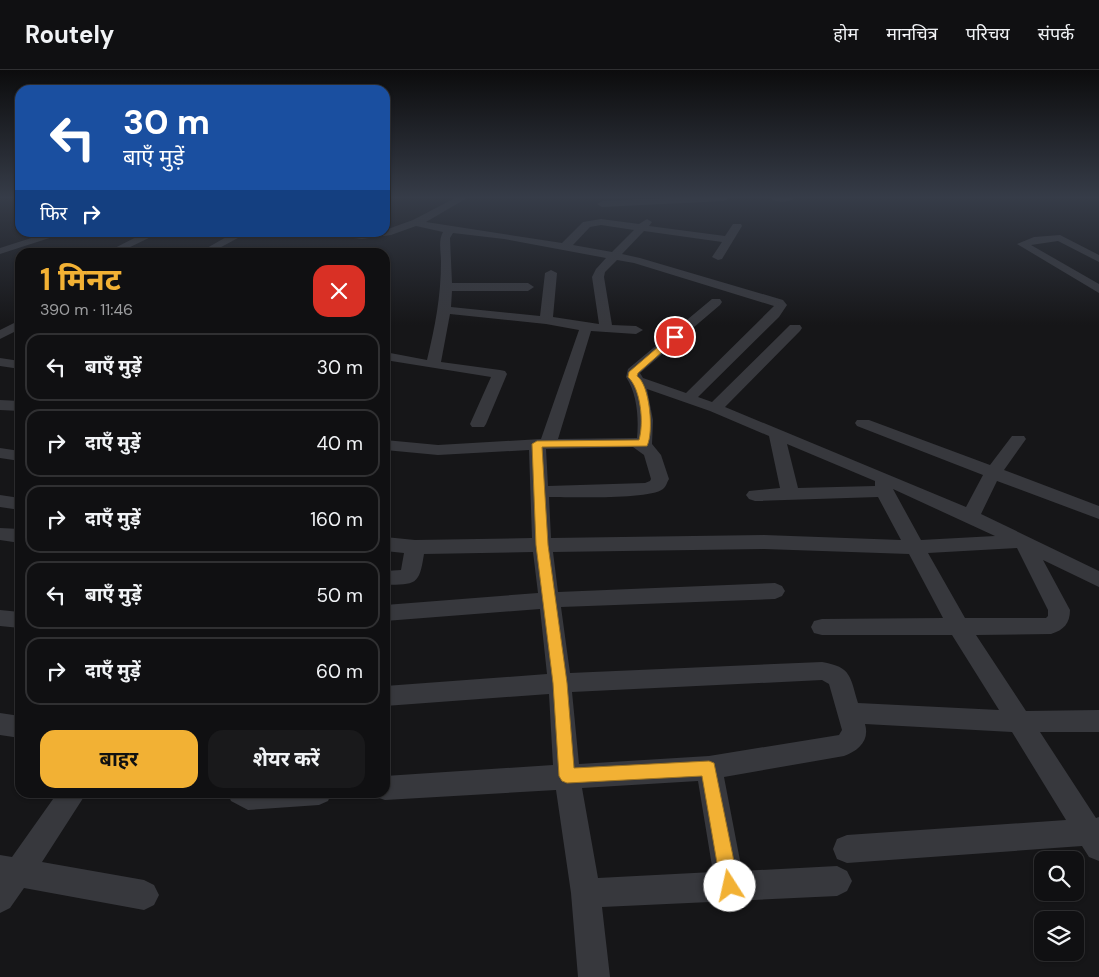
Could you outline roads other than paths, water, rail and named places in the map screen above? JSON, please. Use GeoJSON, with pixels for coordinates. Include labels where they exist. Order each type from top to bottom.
{"type":"FeatureCollection","features":[{"type":"Feature","properties":{"kind":"street"},"geometry":{"type":"LineString","coordinates":[[0,252],[37,240]]}},
{"type":"Feature","properties":{"kind":"street"},"geometry":{"type":"LineString","coordinates":[[121,248],[138,240]]}},
{"type":"Feature","properties":{"kind":"street"},"geometry":{"type":"LineString","coordinates":[[213,248],[228,240]]}},
{"type":"Feature","properties":{"kind":"street"},"geometry":{"type":"LineString","coordinates":[[433,365],[445,310],[446,287],[442,240]]}},
{"type":"Feature","properties":{"kind":"street"},"geometry":{"type":"LineString","coordinates":[[528,240],[613,255],[661,266],[775,301],[781,305],[775,314],[689,398]]}},
{"type":"Feature","properties":{"kind":"street"},"geometry":{"type":"LineString","coordinates":[[564,247],[571,240]]}},
{"type":"Feature","properties":{"kind":"street"},"geometry":{"type":"LineString","coordinates":[[606,328],[598,277],[600,271],[613,255],[629,240]]}},
{"type":"Feature","properties":{"kind":"street"},"geometry":{"type":"LineString","coordinates":[[718,257],[728,240]]}},
{"type":"Feature","properties":{"kind":"street"},"geometry":{"type":"LineString","coordinates":[[1033,240],[1022,244],[1095,285]]}},
{"type":"Feature","properties":{"kind":"street"},"geometry":{"type":"LineString","coordinates":[[1064,240],[1099,259]]}},
{"type":"Feature","properties":{"kind":"street"},"geometry":{"type":"LineString","coordinates":[[0,252],[15,257]]}},
{"type":"Feature","properties":{"kind":"street"},"geometry":{"type":"LineString","coordinates":[[546,320],[551,273]]}},
{"type":"Feature","properties":{"kind":"street"},"geometry":{"type":"LineString","coordinates":[[446,287],[528,287]]}},
{"type":"Feature","properties":{"kind":"street"},"geometry":{"type":"LineString","coordinates":[[716,302],[633,372],[633,377],[777,434],[884,485],[971,516],[1099,580]]}},
{"type":"Feature","properties":{"kind":"street"},"geometry":{"type":"LineString","coordinates":[[445,310],[546,320],[586,327],[636,330]]}},
{"type":"Feature","properties":{"kind":"street"},"geometry":{"type":"LineString","coordinates":[[0,335],[15,327]]}},
{"type":"Feature","properties":{"kind":"street"},"geometry":{"type":"LineString","coordinates":[[586,327],[543,444],[539,492],[542,545],[560,683],[567,776],[586,893],[594,977]]}},
{"type":"Feature","properties":{"kind":"street"},"geometry":{"type":"LineString","coordinates":[[714,408],[795,328]]}},
{"type":"Feature","properties":{"kind":"street"},"geometry":{"type":"LineString","coordinates":[[390,357],[500,374],[478,424]]}},
{"type":"Feature","properties":{"kind":"street"},"geometry":{"type":"LineString","coordinates":[[0,362],[15,364]]}},
{"type":"Feature","properties":{"kind":"street"},"geometry":{"type":"LineString","coordinates":[[638,380],[647,420],[644,444]]}},
{"type":"Feature","properties":{"kind":"street"},"geometry":{"type":"LineString","coordinates":[[863,423],[992,474],[1099,513]]}},
{"type":"Feature","properties":{"kind":"street"},"geometry":{"type":"LineString","coordinates":[[777,434],[790,492]]}},
{"type":"Feature","properties":{"kind":"street"},"geometry":{"type":"LineString","coordinates":[[971,516],[992,474],[1018,439]]}},
{"type":"Feature","properties":{"kind":"street"},"geometry":{"type":"LineString","coordinates":[[390,445],[438,450],[543,444],[634,442],[649,447],[660,479],[653,488],[539,492]]}},
{"type":"Feature","properties":{"kind":"street"},"geometry":{"type":"LineString","coordinates":[[0,454],[15,456]]}},
{"type":"Feature","properties":{"kind":"street"},"geometry":{"type":"LineString","coordinates":[[755,495],[884,485]]}},
{"type":"Feature","properties":{"kind":"street"},"geometry":{"type":"LineString","coordinates":[[884,485],[914,547],[959,627],[1019,722],[1096,837]]}},
{"type":"Feature","properties":{"kind":"street"},"geometry":{"type":"LineString","coordinates":[[0,501],[15,503]]}},
{"type":"Feature","properties":{"kind":"street"},"geometry":{"type":"LineString","coordinates":[[0,534],[15,536]]}},
{"type":"Feature","properties":{"kind":"street"},"geometry":{"type":"LineString","coordinates":[[390,544],[415,547],[764,542],[914,547],[1023,541]]}},
{"type":"Feature","properties":{"kind":"street"},"geometry":{"type":"LineString","coordinates":[[822,627],[1051,626],[1059,618],[1059,610],[1023,541]]}},
{"type":"Feature","properties":{"kind":"street"},"geometry":{"type":"LineString","coordinates":[[390,578],[406,577],[411,573],[415,547]]}},
{"type":"Feature","properties":{"kind":"street"},"geometry":{"type":"LineString","coordinates":[[390,613],[550,600],[775,591]]}},
{"type":"Feature","properties":{"kind":"street"},"geometry":{"type":"LineString","coordinates":[[0,618],[15,620]]}},
{"type":"Feature","properties":{"kind":"street"},"geometry":{"type":"LineString","coordinates":[[390,696],[560,683],[822,671],[833,673],[839,680],[854,730],[852,740],[844,745],[709,768],[390,788]]}},
{"type":"Feature","properties":{"kind":"street"},"geometry":{"type":"LineString","coordinates":[[848,713],[1019,722],[1099,721]]}},
{"type":"Feature","properties":{"kind":"street"},"geometry":{"type":"LineString","coordinates":[[0,724],[15,726]]}},
{"type":"Feature","properties":{"kind":"street"},"geometry":{"type":"LineString","coordinates":[[709,768],[730,886]]}},
{"type":"Feature","properties":{"kind":"street"},"geometry":{"type":"LineString","coordinates":[[0,898],[9,871],[69,798]]}},
{"type":"Feature","properties":{"kind":"street"},"geometry":{"type":"LineString","coordinates":[[847,849],[1096,837]]}},
{"type":"Feature","properties":{"kind":"street"},"geometry":{"type":"LineString","coordinates":[[9,871],[144,896]]}},
{"type":"Feature","properties":{"kind":"street"},"geometry":{"type":"LineString","coordinates":[[586,893],[837,880]]}}]}
